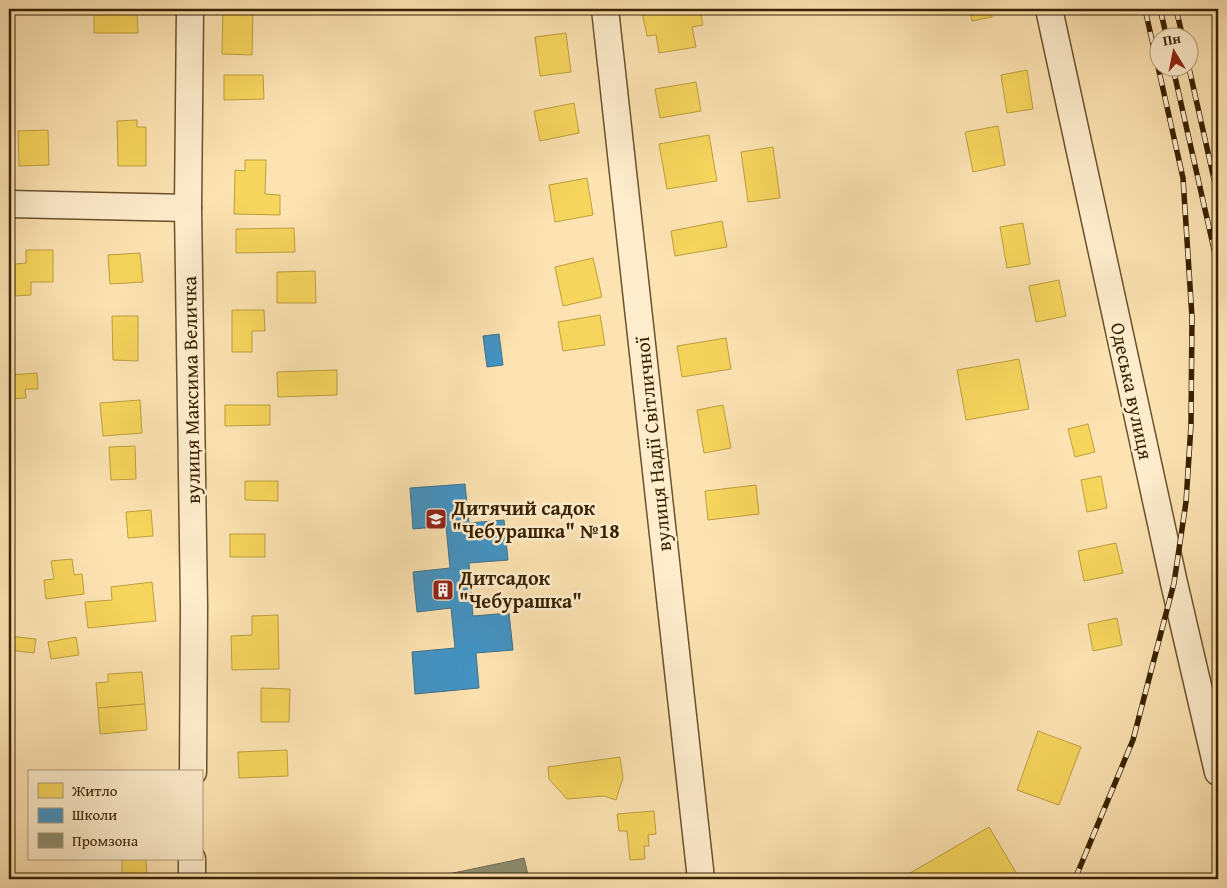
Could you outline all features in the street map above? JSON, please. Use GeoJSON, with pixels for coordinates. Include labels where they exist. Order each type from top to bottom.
{"type":"FeatureCollection","features":[{"type":"Feature","properties":{"kind":"street","name":"вулиця Максима Величка"},"geometry":{"type":"LineString","coordinates":[[190,9],[188,208],[194,607],[193,770]]}},
{"type":"Feature","properties":{"kind":"street","name":"вулиця Надії Світличної"},"geometry":{"type":"LineString","coordinates":[[605,9],[701,879]]}},
{"type":"Feature","properties":{"kind":"street","name":"Одеська вулиця"},"geometry":{"type":"LineString","coordinates":[[1049,9],[1174,583],[1218,772]]}},
{"type":"Feature","properties":{"kind":"street"},"geometry":{"type":"LineString","coordinates":[[9,204],[188,208]]}},
{"type":"Feature","properties":{"kind":"street"},"geometry":{"type":"LineString","coordinates":[[192,860],[192,879]]}},
{"type":"Feature","properties":{"kind":"building: Житло"},"geometry":{"type":"Polygon","coordinates":[[[94,9],[137,9],[138,33],[94,33],[94,9]]]}},
{"type":"Feature","properties":{"kind":"building: Житло"},"geometry":{"type":"Polygon","coordinates":[[[223,9],[253,9],[252,55],[222,54],[223,9]]]}},
{"type":"Feature","properties":{"kind":"building: Житло"},"geometry":{"type":"Polygon","coordinates":[[[662,9],[700,9],[703,25],[692,27],[696,47],[659,53],[656,35],[647,36],[642,12],[662,9]]]}},
{"type":"Feature","properties":{"kind":"building: Житло"},"geometry":{"type":"Polygon","coordinates":[[[970,9],[991,9],[992,17],[972,21],[970,9]]]}},
{"type":"Feature","properties":{"kind":"building: Житло"},"geometry":{"type":"Polygon","coordinates":[[[566,33],[571,72],[540,76],[535,37],[566,33]]]}},
{"type":"Feature","properties":{"kind":"building: Житло"},"geometry":{"type":"Polygon","coordinates":[[[1027,70],[1033,109],[1007,113],[1001,75],[1027,70]]]}},
{"type":"Feature","properties":{"kind":"building: Житло"},"geometry":{"type":"Polygon","coordinates":[[[224,75],[263,75],[264,99],[224,100],[224,75]]]}},
{"type":"Feature","properties":{"kind":"building: Житло"},"geometry":{"type":"Polygon","coordinates":[[[696,82],[701,111],[660,118],[655,89],[696,82]]]}},
{"type":"Feature","properties":{"kind":"building: Житло"},"geometry":{"type":"Polygon","coordinates":[[[574,103],[579,133],[540,141],[534,111],[574,103]]]}},
{"type":"Feature","properties":{"kind":"building: Житло"},"geometry":{"type":"Polygon","coordinates":[[[137,120],[137,127],[146,127],[146,166],[118,166],[117,121],[137,120]]]}},
{"type":"Feature","properties":{"kind":"building: Житло"},"geometry":{"type":"Polygon","coordinates":[[[998,126],[1005,165],[973,172],[965,132],[998,126]]]}},
{"type":"Feature","properties":{"kind":"building: Житло"},"geometry":{"type":"Polygon","coordinates":[[[48,130],[49,165],[19,166],[18,131],[48,130]]]}},
{"type":"Feature","properties":{"kind":"building: Житло"},"geometry":{"type":"Polygon","coordinates":[[[709,135],[717,181],[667,189],[659,144],[709,135]]]}},
{"type":"Feature","properties":{"kind":"building: Житло"},"geometry":{"type":"Polygon","coordinates":[[[773,147],[780,198],[748,202],[741,152],[773,147]]]}},
{"type":"Feature","properties":{"kind":"building: Житло"},"geometry":{"type":"Polygon","coordinates":[[[245,160],[266,160],[265,194],[280,195],[280,215],[234,214],[235,170],[245,171],[245,160]]]}},
{"type":"Feature","properties":{"kind":"building: Житло"},"geometry":{"type":"Polygon","coordinates":[[[587,178],[593,215],[555,222],[549,185],[587,178]]]}},
{"type":"Feature","properties":{"kind":"building: Житло"},"geometry":{"type":"Polygon","coordinates":[[[722,221],[727,247],[675,256],[671,231],[722,221]]]}},
{"type":"Feature","properties":{"kind":"building: Житло"},"geometry":{"type":"Polygon","coordinates":[[[1023,223],[1030,264],[1007,268],[1000,227],[1023,223]]]}},
{"type":"Feature","properties":{"kind":"building: Житло"},"geometry":{"type":"Polygon","coordinates":[[[294,228],[295,252],[236,253],[236,229],[294,228]]]}},
{"type":"Feature","properties":{"kind":"building: Житло"},"geometry":{"type":"Polygon","coordinates":[[[26,250],[53,250],[53,282],[31,282],[31,295],[15,296],[15,264],[26,263],[26,250]]]}},
{"type":"Feature","properties":{"kind":"building: Житло"},"geometry":{"type":"Polygon","coordinates":[[[140,253],[143,282],[110,284],[108,255],[140,253]]]}},
{"type":"Feature","properties":{"kind":"building: Житло"},"geometry":{"type":"Polygon","coordinates":[[[593,258],[602,297],[563,306],[555,267],[593,258]]]}},
{"type":"Feature","properties":{"kind":"building: Житло"},"geometry":{"type":"Polygon","coordinates":[[[315,271],[316,303],[277,303],[277,272],[315,271]]]}},
{"type":"Feature","properties":{"kind":"building: Житло"},"geometry":{"type":"Polygon","coordinates":[[[1059,280],[1066,316],[1036,322],[1029,286],[1059,280]]]}},
{"type":"Feature","properties":{"kind":"building: Житло"},"geometry":{"type":"Polygon","coordinates":[[[232,310],[264,310],[265,331],[252,331],[252,352],[232,352],[232,310]]]}},
{"type":"Feature","properties":{"kind":"building: Житло"},"geometry":{"type":"Polygon","coordinates":[[[600,315],[605,345],[563,351],[558,322],[600,315]]]}},
{"type":"Feature","properties":{"kind":"building: Житло"},"geometry":{"type":"Polygon","coordinates":[[[112,316],[138,316],[138,361],[113,360],[112,316]]]}},
{"type":"Feature","properties":{"kind":"building: Житло"},"geometry":{"type":"Polygon","coordinates":[[[726,338],[731,369],[682,377],[677,346],[726,338]]]}},
{"type":"Feature","properties":{"kind":"building: Житло"},"geometry":{"type":"Polygon","coordinates":[[[1019,359],[1029,409],[966,420],[957,370],[1019,359]]]}},
{"type":"Feature","properties":{"kind":"building: Житло"},"geometry":{"type":"Polygon","coordinates":[[[337,370],[337,395],[278,397],[277,372],[337,370]]]}},
{"type":"Feature","properties":{"kind":"building: Житло"},"geometry":{"type":"Polygon","coordinates":[[[37,373],[38,389],[25,389],[26,398],[9,399],[9,375],[37,373]]]}},
{"type":"Feature","properties":{"kind":"building: Житло"},"geometry":{"type":"Polygon","coordinates":[[[140,400],[142,433],[103,436],[100,403],[140,400]]]}},
{"type":"Feature","properties":{"kind":"building: Житло"},"geometry":{"type":"Polygon","coordinates":[[[225,405],[270,405],[270,425],[225,426],[225,405]]]}},
{"type":"Feature","properties":{"kind":"building: Житло"},"geometry":{"type":"Polygon","coordinates":[[[723,405],[731,448],[704,453],[697,410],[723,405]]]}},
{"type":"Feature","properties":{"kind":"building: Житло"},"geometry":{"type":"Polygon","coordinates":[[[1088,424],[1095,452],[1075,457],[1068,429],[1088,424]]]}},
{"type":"Feature","properties":{"kind":"building: Житло"},"geometry":{"type":"Polygon","coordinates":[[[9,446],[11,446],[11,486],[9,486],[9,446]]]}},
{"type":"Feature","properties":{"kind":"building: Житло"},"geometry":{"type":"Polygon","coordinates":[[[135,446],[136,479],[111,480],[109,447],[135,446]]]}},
{"type":"Feature","properties":{"kind":"building: Житло"},"geometry":{"type":"Polygon","coordinates":[[[1101,476],[1107,508],[1087,512],[1081,480],[1101,476]]]}},
{"type":"Feature","properties":{"kind":"building: Житло"},"geometry":{"type":"Polygon","coordinates":[[[245,481],[278,481],[278,501],[245,500],[245,481]]]}},
{"type":"Feature","properties":{"kind":"building: Житло"},"geometry":{"type":"Polygon","coordinates":[[[756,485],[759,514],[708,520],[705,491],[756,485]]]}},
{"type":"Feature","properties":{"kind":"building: Житло"},"geometry":{"type":"Polygon","coordinates":[[[151,510],[153,536],[128,538],[126,512],[151,510]]]}},
{"type":"Feature","properties":{"kind":"building: Житло"},"geometry":{"type":"Polygon","coordinates":[[[230,534],[265,534],[265,557],[230,557],[230,534]]]}},
{"type":"Feature","properties":{"kind":"building: Житло"},"geometry":{"type":"Polygon","coordinates":[[[1116,543],[1123,573],[1084,581],[1078,551],[1116,543]]]}},
{"type":"Feature","properties":{"kind":"building: Житло"},"geometry":{"type":"Polygon","coordinates":[[[72,559],[74,575],[82,574],[84,594],[46,599],[44,580],[54,579],[51,561],[72,559]]]}},
{"type":"Feature","properties":{"kind":"building: Житло"},"geometry":{"type":"Polygon","coordinates":[[[152,582],[156,621],[88,628],[85,602],[112,600],[111,587],[152,582]]]}},
{"type":"Feature","properties":{"kind":"building: Житло"},"geometry":{"type":"Polygon","coordinates":[[[278,615],[279,669],[232,670],[231,636],[252,635],[252,616],[278,615]]]}},
{"type":"Feature","properties":{"kind":"building: Житло"},"geometry":{"type":"Polygon","coordinates":[[[1117,618],[1122,645],[1093,651],[1088,624],[1117,618]]]}},
{"type":"Feature","properties":{"kind":"building: Житло"},"geometry":{"type":"Polygon","coordinates":[[[9,636],[36,639],[34,653],[9,650],[9,636]]]}},
{"type":"Feature","properties":{"kind":"building: Житло"},"geometry":{"type":"Polygon","coordinates":[[[76,637],[79,655],[51,659],[48,642],[76,637]]]}},
{"type":"Feature","properties":{"kind":"building: Житло"},"geometry":{"type":"Polygon","coordinates":[[[142,672],[145,704],[98,708],[96,683],[108,682],[108,674],[142,672]]]}},
{"type":"Feature","properties":{"kind":"building: Житло"},"geometry":{"type":"Polygon","coordinates":[[[261,688],[290,689],[289,722],[261,722],[261,688]]]}},
{"type":"Feature","properties":{"kind":"building: Житло"},"geometry":{"type":"Polygon","coordinates":[[[145,704],[147,730],[100,734],[98,708],[145,704]]]}},
{"type":"Feature","properties":{"kind":"building: Житло"},"geometry":{"type":"Polygon","coordinates":[[[1038,731],[1081,747],[1059,805],[1017,790],[1038,731]]]}},
{"type":"Feature","properties":{"kind":"building: Житло"},"geometry":{"type":"Polygon","coordinates":[[[287,750],[288,776],[239,778],[238,752],[287,750]]]}},
{"type":"Feature","properties":{"kind":"building: Житло"},"geometry":{"type":"Polygon","coordinates":[[[620,757],[623,778],[616,800],[604,796],[567,799],[549,779],[548,767],[620,757]]]}},
{"type":"Feature","properties":{"kind":"building: Житло"},"geometry":{"type":"Polygon","coordinates":[[[654,811],[656,834],[648,835],[649,846],[644,846],[645,859],[630,860],[627,831],[619,831],[617,814],[654,811]]]}},
{"type":"Feature","properties":{"kind":"building: Житло"},"geometry":{"type":"Polygon","coordinates":[[[989,827],[1018,876],[1012,879],[907,879],[905,876],[989,827]]]}},
{"type":"Feature","properties":{"kind":"building: Житло"},"geometry":{"type":"Polygon","coordinates":[[[122,860],[146,860],[147,879],[107,879],[107,876],[122,875],[122,860]]]}},
{"type":"Feature","properties":{"kind":"building: Школи"},"geometry":{"type":"Polygon","coordinates":[[[499,334],[503,365],[487,367],[483,336],[499,334]]]}},
{"type":"Feature","properties":{"kind":"building: Школи","name":"Дитсадок \"Чебурашка\""},"geometry":{"type":"Polygon","coordinates":[[[465,484],[469,523],[504,520],[508,560],[469,563],[473,616],[509,613],[513,650],[476,653],[479,688],[415,694],[412,652],[455,648],[451,608],[417,612],[413,572],[450,568],[446,526],[413,529],[410,488],[465,484]]]}},
{"type":"Feature","properties":{"kind":"building: Промзона"},"geometry":{"type":"Polygon","coordinates":[[[524,858],[529,879],[424,879],[511,861],[524,858]]]}},
{"type":"Feature","properties":{"kind":"railway"},"geometry":{"type":"LineString","coordinates":[[1075,879],[1133,740],[1174,583],[1186,502],[1191,425],[1192,317],[1183,178],[1145,9]]}},
{"type":"Feature","properties":{"kind":"railway"},"geometry":{"type":"LineString","coordinates":[[1160,9],[1165,28]]}},
{"type":"Feature","properties":{"kind":"railway"},"geometry":{"type":"LineString","coordinates":[[1176,9],[1181,28]]}},
{"type":"Feature","properties":{"kind":"railway"},"geometry":{"type":"LineString","coordinates":[[1175,78],[1218,267]]}},
{"type":"Feature","properties":{"kind":"railway"},"geometry":{"type":"LineString","coordinates":[[1191,78],[1218,197]]}},
{"type":"Feature","properties":{"kind":"place","name":"Дитячий садок \"Чебурашка\" №18"},"geometry":{"type":"Point","coordinates":[436,519]}},
{"type":"Feature","properties":{"kind":"place","name":"Дитсадок \"Чебурашка\""},"geometry":{"type":"Point","coordinates":[443,590]}}]}
